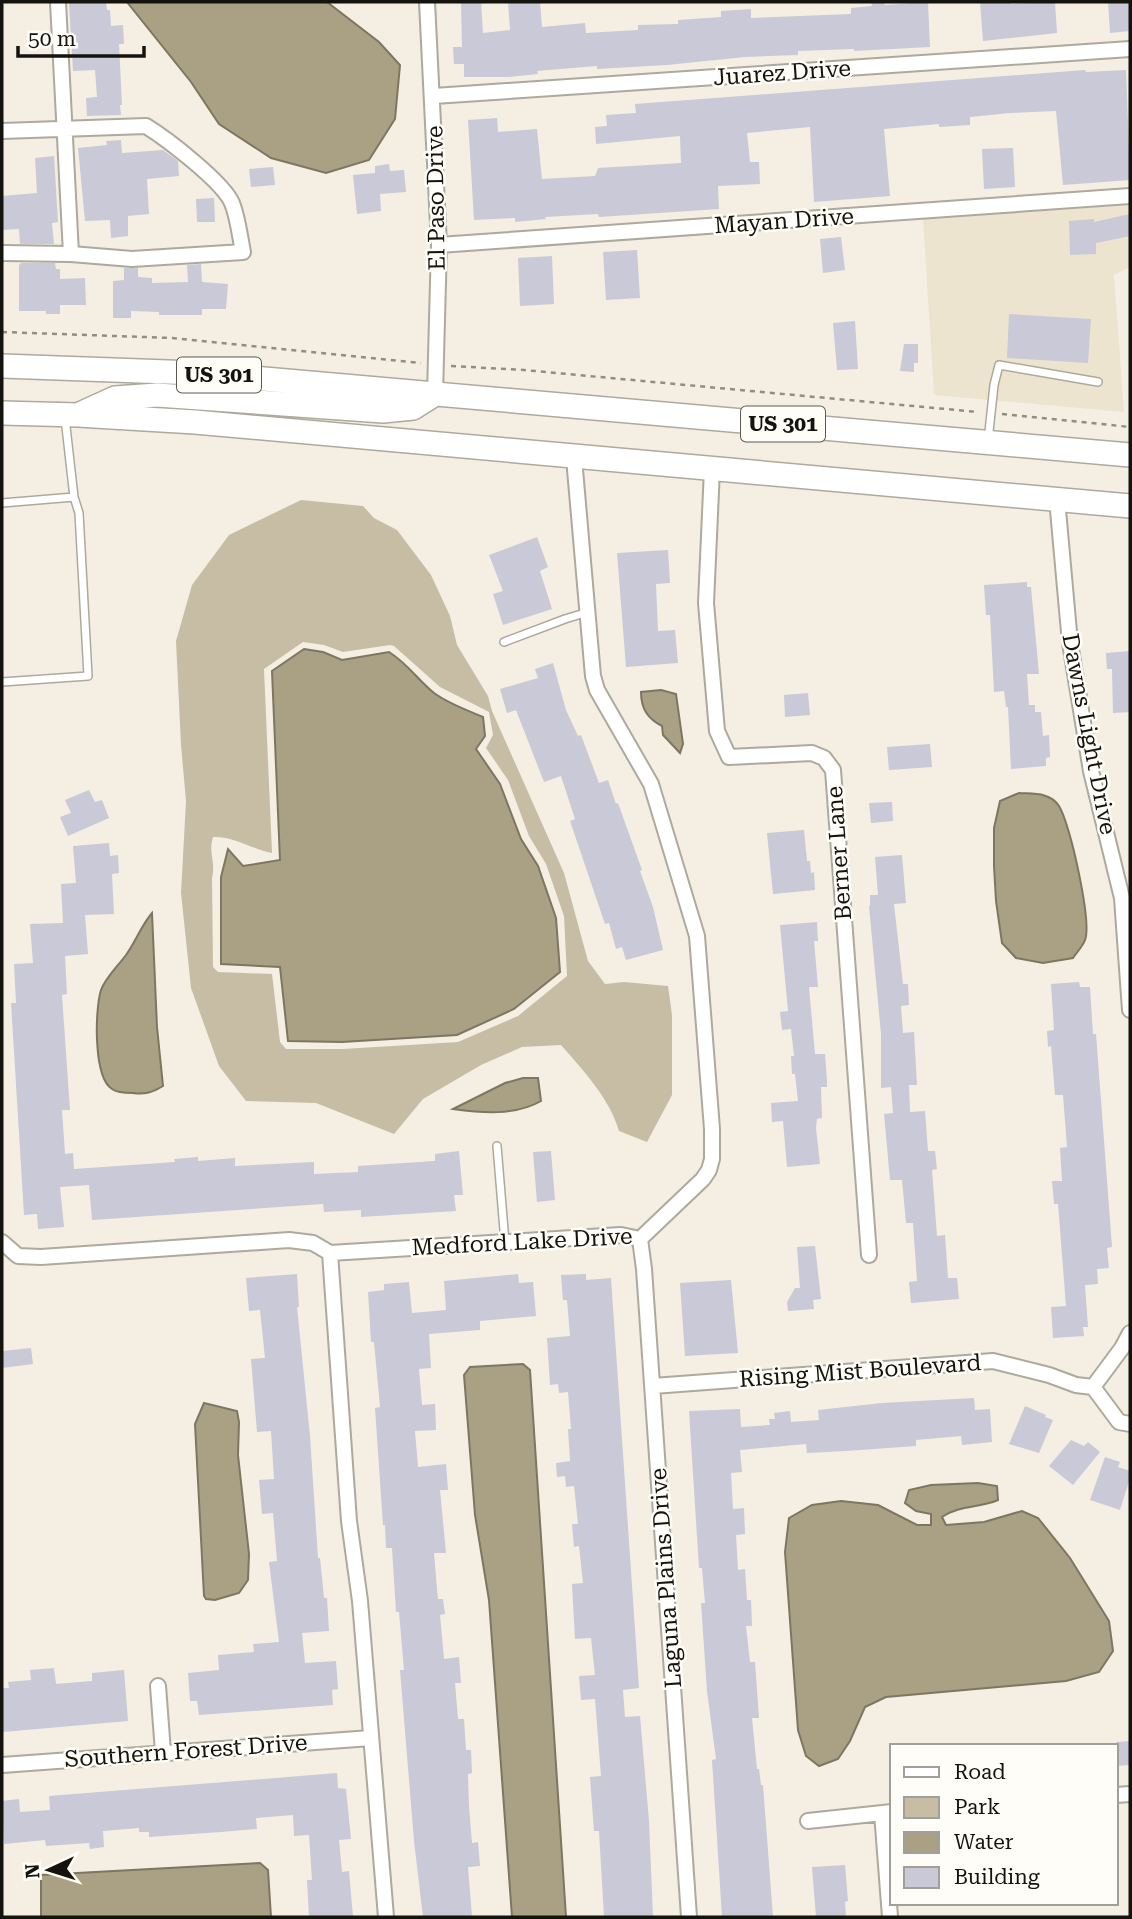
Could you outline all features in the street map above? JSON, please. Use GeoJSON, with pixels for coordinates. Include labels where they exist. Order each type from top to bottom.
{"type":"FeatureCollection","features":[{"type":"Feature","properties":{"kind":"main road","name":"US 301"},"geometry":{"type":"LineString","coordinates":[[2,366],[196,373],[1130,455]]}},
{"type":"Feature","properties":{"kind":"main road"},"geometry":{"type":"LineString","coordinates":[[71,414],[115,398],[157,395],[383,411],[413,408],[435,394]]}},
{"type":"Feature","properties":{"kind":"main road","name":"US 301"},"geometry":{"type":"LineString","coordinates":[[2,413],[71,414],[195,422],[1130,506]]}},
{"type":"Feature","properties":{"kind":"street"},"geometry":{"type":"LineString","coordinates":[[58,2],[71,254]]}},
{"type":"Feature","properties":{"kind":"street","name":"El Paso Drive"},"geometry":{"type":"LineString","coordinates":[[428,2],[439,245],[435,394]]}},
{"type":"Feature","properties":{"kind":"street","name":"Juarez Drive"},"geometry":{"type":"LineString","coordinates":[[434,96],[1130,49]]}},
{"type":"Feature","properties":{"kind":"street"},"geometry":{"type":"LineString","coordinates":[[2,131],[146,126],[165,138],[219,186],[232,202],[243,252],[132,259],[71,254],[2,253]]}},
{"type":"Feature","properties":{"kind":"street","name":"Mayan Drive"},"geometry":{"type":"LineString","coordinates":[[439,245],[1130,196]]}},
{"type":"Feature","properties":{"kind":"street","name":"Medford Lake Drive"},"geometry":{"type":"LineString","coordinates":[[2,1242],[18,1256],[41,1258],[289,1240],[313,1243],[330,1254],[621,1236],[640,1239],[703,1179],[712,1159],[699,954],[687,900],[651,784],[597,690],[593,676],[575,458]]}},
{"type":"Feature","properties":{"kind":"street","name":"Berner Lane"},"geometry":{"type":"LineString","coordinates":[[712,470],[706,603],[717,731],[729,757],[812,753],[824,758],[833,770],[869,1255]]}},
{"type":"Feature","properties":{"kind":"street","name":"Dawns Light Drive"},"geometry":{"type":"LineString","coordinates":[[1057,499],[1069,643],[1091,771],[1122,898],[1130,1010]]}},
{"type":"Feature","properties":{"kind":"street","name":"Laguna Plains Drive"},"geometry":{"type":"LineString","coordinates":[[640,1239],[653,1386],[689,1917]]}},
{"type":"Feature","properties":{"kind":"street"},"geometry":{"type":"LineString","coordinates":[[330,1254],[349,1521],[360,1601],[386,1917]]}},
{"type":"Feature","properties":{"kind":"street"},"geometry":{"type":"LineString","coordinates":[[1130,1334],[1093,1387],[1119,1422],[1130,1424]]}},
{"type":"Feature","properties":{"kind":"street","name":"Rising Mist Boulevard"},"geometry":{"type":"LineString","coordinates":[[653,1386],[993,1361],[1049,1375],[1076,1385],[1093,1387]]}},
{"type":"Feature","properties":{"kind":"street"},"geometry":{"type":"LineString","coordinates":[[158,1686],[163,1752]]}},
{"type":"Feature","properties":{"kind":"street","name":"Southern Forest Drive"},"geometry":{"type":"LineString","coordinates":[[2,1765],[371,1738]]}},
{"type":"Feature","properties":{"kind":"street"},"geometry":{"type":"LineString","coordinates":[[808,1821],[887,1812],[890,1917]]}},
{"type":"Feature","properties":{"kind":"lane"},"geometry":{"type":"LineString","coordinates":[[988,442],[994,385],[999,365],[1098,382]]}},
{"type":"Feature","properties":{"kind":"lane"},"geometry":{"type":"LineString","coordinates":[[2,682],[88,676],[79,513],[74,497],[71,414]]}},
{"type":"Feature","properties":{"kind":"lane"},"geometry":{"type":"LineString","coordinates":[[2,503],[74,497]]}},
{"type":"Feature","properties":{"kind":"lane"},"geometry":{"type":"LineString","coordinates":[[504,642],[588,612]]}},
{"type":"Feature","properties":{"kind":"lane"},"geometry":{"type":"LineString","coordinates":[[497,1146],[505,1243]]}},
{"type":"Feature","properties":{"kind":"path"},"geometry":{"type":"LineString","coordinates":[[2,332],[172,338],[410,362]]}},
{"type":"Feature","properties":{"kind":"path"},"geometry":{"type":"LineString","coordinates":[[461,367],[524,370],[969,411]]}},
{"type":"Feature","properties":{"kind":"path"},"geometry":{"type":"LineString","coordinates":[[1009,415],[1130,427]]}},
{"type":"Feature","properties":{"kind":"shaded area"},"geometry":{"type":"Polygon","coordinates":[[[1130,205],[1130,267],[1114,275],[1124,412],[934,395],[923,219],[1130,205]]]}},
{"type":"Feature","properties":{"kind":"green space"},"geometry":{"type":"Polygon","coordinates":[[[301,500],[363,506],[374,518],[397,530],[431,575],[450,616],[457,645],[488,696],[492,711],[564,873],[588,961],[605,984],[624,982],[668,986],[672,1015],[672,1095],[647,1142],[619,1131],[602,1096],[561,1045],[522,1047],[481,1065],[423,1099],[394,1134],[316,1103],[246,1101],[219,1066],[191,988],[181,893],[186,801],[176,641],[192,585],[229,535],[301,500]],[[303,642],[264,669],[272,853],[213,837],[213,967],[218,972],[272,974],[280,1042],[286,1049],[343,1049],[458,1042],[518,1016],[567,976],[564,916],[546,864],[529,836],[508,780],[486,748],[493,735],[489,712],[440,687],[394,646],[343,652],[324,645],[303,642]]]}},
{"type":"Feature","properties":{"kind":"water"},"geometry":{"type":"Polygon","coordinates":[[[127,2],[327,2],[379,42],[400,65],[395,119],[369,160],[326,173],[271,158],[219,124],[191,82],[127,2]]]}},
{"type":"Feature","properties":{"kind":"water"},"geometry":{"type":"Polygon","coordinates":[[[304,649],[323,652],[342,660],[389,652],[434,693],[483,717],[485,736],[476,749],[500,784],[521,839],[538,866],[556,918],[560,972],[514,1009],[457,1035],[342,1042],[288,1041],[280,967],[221,964],[221,877],[228,849],[243,866],[280,860],[272,671],[304,649]]]}},
{"type":"Feature","properties":{"kind":"water"},"geometry":{"type":"Polygon","coordinates":[[[661,690],[676,694],[683,744],[680,753],[663,735],[662,726],[649,717],[642,704],[641,692],[661,690]]]}},
{"type":"Feature","properties":{"kind":"water"},"geometry":{"type":"Polygon","coordinates":[[[1019,793],[1051,798],[1064,816],[1079,873],[1085,914],[1085,940],[1073,958],[1043,963],[1016,958],[1002,943],[996,901],[994,828],[1000,801],[1019,793]]]}},
{"type":"Feature","properties":{"kind":"water"},"geometry":{"type":"Polygon","coordinates":[[[152,913],[157,1027],[163,1086],[145,1093],[119,1092],[106,1082],[101,1071],[97,1042],[99,999],[106,981],[152,913]]]}},
{"type":"Feature","properties":{"kind":"water"},"geometry":{"type":"Polygon","coordinates":[[[523,1078],[538,1078],[541,1101],[509,1111],[453,1109],[505,1083],[523,1078]]]}},
{"type":"Feature","properties":{"kind":"water"},"geometry":{"type":"Polygon","coordinates":[[[523,1364],[530,1370],[566,1917],[512,1917],[489,1600],[475,1515],[464,1375],[470,1367],[523,1364]]]}},
{"type":"Feature","properties":{"kind":"water"},"geometry":{"type":"Polygon","coordinates":[[[204,1403],[237,1411],[238,1455],[249,1554],[248,1580],[239,1593],[215,1600],[206,1599],[204,1596],[195,1424],[204,1403]]]}},
{"type":"Feature","properties":{"kind":"water"},"geometry":{"type":"Polygon","coordinates":[[[978,1483],[997,1486],[998,1500],[949,1513],[942,1517],[946,1525],[984,1522],[1022,1511],[1038,1518],[1070,1558],[1109,1621],[1113,1651],[1099,1672],[1066,1681],[886,1697],[865,1707],[850,1741],[838,1759],[819,1766],[806,1756],[798,1730],[785,1552],[789,1518],[812,1505],[841,1501],[878,1505],[917,1525],[931,1525],[931,1514],[916,1511],[905,1503],[909,1490],[931,1485],[978,1483]]]}},
{"type":"Feature","properties":{"kind":"water"},"geometry":{"type":"Polygon","coordinates":[[[260,1863],[268,1870],[271,1917],[41,1917],[41,1875],[260,1863]]]}},
{"type":"Feature","properties":{"kind":"building"},"geometry":{"type":"Polygon","coordinates":[[[69,2],[106,2],[107,10],[110,10],[111,26],[123,25],[124,44],[119,44],[121,115],[87,116],[86,98],[97,97],[95,70],[73,71],[69,2]]]}},
{"type":"Feature","properties":{"kind":"building"},"geometry":{"type":"Polygon","coordinates":[[[461,2],[481,2],[483,33],[510,30],[508,2],[540,2],[542,27],[585,23],[586,33],[638,30],[638,25],[678,24],[678,20],[721,17],[721,11],[751,9],[751,18],[851,14],[851,8],[872,6],[871,2],[884,2],[885,5],[928,2],[930,47],[798,51],[798,55],[597,69],[597,66],[537,71],[538,74],[509,77],[464,77],[464,64],[454,64],[453,47],[462,47],[461,2]]]}},
{"type":"Feature","properties":{"kind":"building"},"geometry":{"type":"Polygon","coordinates":[[[980,2],[1055,2],[1057,33],[983,41],[980,2]]]}},
{"type":"Feature","properties":{"kind":"building"},"geometry":{"type":"Polygon","coordinates":[[[1108,2],[1130,2],[1130,31],[1110,33],[1108,2]]]}},
{"type":"Feature","properties":{"kind":"building"},"geometry":{"type":"Polygon","coordinates":[[[1085,70],[1126,70],[1130,180],[1063,185],[1056,111],[1010,113],[970,117],[970,125],[939,127],[939,124],[884,129],[890,196],[814,202],[810,127],[747,133],[750,162],[759,162],[760,184],[718,186],[719,209],[599,217],[598,214],[545,217],[546,219],[515,222],[515,218],[474,220],[468,120],[497,118],[498,132],[537,129],[542,179],[595,176],[598,168],[681,163],[680,136],[596,144],[595,127],[607,126],[606,115],[636,113],[635,104],[1085,70]]]}},
{"type":"Feature","properties":{"kind":"building"},"geometry":{"type":"Polygon","coordinates":[[[121,140],[122,153],[163,150],[178,161],[179,176],[147,179],[149,214],[128,216],[128,236],[111,238],[110,220],[85,221],[78,148],[107,145],[106,141],[121,140]]]}},
{"type":"Feature","properties":{"kind":"building"},"geometry":{"type":"Polygon","coordinates":[[[1013,148],[1015,187],[984,189],[982,149],[1013,148]]]}},
{"type":"Feature","properties":{"kind":"building"},"geometry":{"type":"Polygon","coordinates":[[[54,156],[58,222],[52,223],[54,244],[20,244],[19,229],[2,230],[2,196],[37,193],[35,158],[54,156]]]}},
{"type":"Feature","properties":{"kind":"building"},"geometry":{"type":"Polygon","coordinates":[[[389,164],[390,171],[404,170],[406,192],[380,194],[381,211],[357,214],[353,175],[375,173],[375,166],[389,164]]]}},
{"type":"Feature","properties":{"kind":"building"},"geometry":{"type":"Polygon","coordinates":[[[273,167],[275,185],[251,187],[249,169],[273,167]]]}},
{"type":"Feature","properties":{"kind":"building"},"geometry":{"type":"Polygon","coordinates":[[[214,198],[215,222],[197,222],[196,199],[214,198]]]}},
{"type":"Feature","properties":{"kind":"building"},"geometry":{"type":"Polygon","coordinates":[[[1130,214],[1130,236],[1096,243],[1096,254],[1070,255],[1069,221],[1094,219],[1094,222],[1130,214]]]}},
{"type":"Feature","properties":{"kind":"building"},"geometry":{"type":"Polygon","coordinates":[[[841,237],[845,270],[823,273],[820,239],[841,237]]]}},
{"type":"Feature","properties":{"kind":"building"},"geometry":{"type":"Polygon","coordinates":[[[637,250],[640,298],[606,300],[603,252],[637,250]]]}},
{"type":"Feature","properties":{"kind":"building"},"geometry":{"type":"Polygon","coordinates":[[[552,256],[554,304],[520,306],[518,258],[552,256]]]}},
{"type":"Feature","properties":{"kind":"building"},"geometry":{"type":"Polygon","coordinates":[[[21,263],[55,263],[56,269],[60,269],[60,279],[85,278],[86,305],[60,305],[60,314],[19,311],[21,263]]]}},
{"type":"Feature","properties":{"kind":"building"},"geometry":{"type":"Polygon","coordinates":[[[201,264],[202,282],[228,284],[226,309],[202,309],[202,315],[159,315],[159,312],[131,311],[131,318],[113,318],[113,281],[124,280],[124,268],[138,268],[138,277],[152,278],[152,283],[188,282],[187,265],[201,264]]]}},
{"type":"Feature","properties":{"kind":"building"},"geometry":{"type":"Polygon","coordinates":[[[1009,314],[1091,319],[1088,363],[1007,358],[1009,314]]]}},
{"type":"Feature","properties":{"kind":"building"},"geometry":{"type":"Polygon","coordinates":[[[855,321],[858,369],[837,370],[833,323],[855,321]]]}},
{"type":"Feature","properties":{"kind":"building"},"geometry":{"type":"Polygon","coordinates":[[[904,344],[918,344],[918,363],[914,363],[914,372],[900,371],[904,344]]]}},
{"type":"Feature","properties":{"kind":"building"},"geometry":{"type":"Polygon","coordinates":[[[537,537],[548,567],[540,571],[552,609],[503,625],[493,594],[503,591],[489,555],[537,537]]]}},
{"type":"Feature","properties":{"kind":"building"},"geometry":{"type":"Polygon","coordinates":[[[668,550],[670,583],[656,584],[658,631],[675,630],[678,663],[626,667],[617,553],[668,550]]]}},
{"type":"Feature","properties":{"kind":"building"},"geometry":{"type":"Polygon","coordinates":[[[1027,582],[1027,587],[1031,587],[1039,674],[1027,674],[1029,705],[1035,705],[1035,712],[1041,712],[1043,736],[1049,735],[1050,757],[1046,758],[1046,766],[1011,769],[1008,707],[1004,691],[994,692],[990,615],[986,615],[984,585],[1027,582]]]}},
{"type":"Feature","properties":{"kind":"building"},"geometry":{"type":"Polygon","coordinates":[[[1130,651],[1130,712],[1113,713],[1112,669],[1107,669],[1106,653],[1130,651]]]}},
{"type":"Feature","properties":{"kind":"building"},"geometry":{"type":"Polygon","coordinates":[[[553,663],[566,710],[578,736],[581,735],[599,783],[608,780],[616,804],[618,803],[642,870],[640,871],[653,907],[663,950],[626,960],[622,947],[616,949],[609,923],[605,924],[570,821],[575,819],[561,776],[544,782],[516,710],[507,713],[500,689],[538,678],[535,669],[553,663]]]}},
{"type":"Feature","properties":{"kind":"building"},"geometry":{"type":"Polygon","coordinates":[[[808,693],[810,715],[785,717],[784,695],[808,693]]]}},
{"type":"Feature","properties":{"kind":"building"},"geometry":{"type":"Polygon","coordinates":[[[930,744],[932,767],[889,770],[887,747],[930,744]]]}},
{"type":"Feature","properties":{"kind":"building"},"geometry":{"type":"Polygon","coordinates":[[[89,790],[95,802],[102,800],[109,818],[68,836],[60,817],[71,813],[65,800],[89,790]]]}},
{"type":"Feature","properties":{"kind":"building"},"geometry":{"type":"Polygon","coordinates":[[[892,802],[893,821],[871,823],[869,803],[892,802]]]}},
{"type":"Feature","properties":{"kind":"building"},"geometry":{"type":"Polygon","coordinates":[[[804,830],[807,861],[810,861],[811,873],[814,872],[815,890],[773,894],[767,833],[804,830]]]}},
{"type":"Feature","properties":{"kind":"building"},"geometry":{"type":"Polygon","coordinates":[[[109,843],[110,856],[118,855],[119,873],[112,874],[114,914],[85,915],[88,954],[65,956],[67,994],[62,995],[70,1110],[62,1110],[65,1154],[73,1153],[74,1169],[175,1162],[174,1159],[198,1157],[198,1161],[235,1158],[235,1166],[314,1162],[314,1174],[358,1172],[358,1166],[435,1161],[435,1154],[459,1151],[463,1195],[454,1195],[456,1211],[361,1217],[361,1210],[324,1212],[323,1204],[92,1220],[89,1185],[60,1187],[64,1227],[38,1229],[37,1214],[24,1215],[11,1003],[16,1003],[14,964],[33,963],[30,924],[63,923],[61,884],[76,883],[73,846],[109,843]]]}},
{"type":"Feature","properties":{"kind":"building"},"geometry":{"type":"Polygon","coordinates":[[[902,855],[906,903],[894,904],[903,984],[908,984],[909,1005],[901,1006],[903,1033],[914,1032],[917,1085],[909,1085],[910,1112],[925,1111],[928,1151],[935,1151],[937,1169],[932,1170],[937,1236],[945,1235],[948,1278],[957,1278],[959,1299],[911,1303],[909,1282],[917,1281],[913,1223],[906,1223],[902,1180],[890,1180],[884,1114],[893,1113],[891,1087],[881,1088],[881,1034],[869,906],[870,895],[878,895],[875,857],[902,855]]]}},
{"type":"Feature","properties":{"kind":"building"},"geometry":{"type":"Polygon","coordinates":[[[817,922],[818,941],[814,941],[818,987],[809,987],[815,1054],[825,1054],[827,1080],[827,1087],[821,1087],[822,1118],[817,1119],[816,1128],[820,1164],[787,1167],[783,1121],[772,1122],[771,1103],[798,1101],[795,1074],[792,1074],[791,1056],[794,1056],[791,1029],[782,1030],[780,1012],[788,1011],[780,925],[817,922]]]}},
{"type":"Feature","properties":{"kind":"building"},"geometry":{"type":"Polygon","coordinates":[[[1079,982],[1080,987],[1090,987],[1093,1034],[1096,1034],[1112,1247],[1107,1248],[1109,1268],[1097,1269],[1098,1284],[1085,1285],[1088,1327],[1083,1327],[1084,1336],[1053,1338],[1051,1307],[1066,1306],[1058,1204],[1054,1204],[1052,1181],[1062,1181],[1060,1148],[1067,1147],[1063,1095],[1055,1095],[1051,1046],[1048,1047],[1047,1031],[1054,1030],[1051,984],[1079,982]]]}},
{"type":"Feature","properties":{"kind":"building"},"geometry":{"type":"Polygon","coordinates":[[[551,1151],[555,1200],[537,1202],[533,1152],[551,1151]]]}},
{"type":"Feature","properties":{"kind":"building"},"geometry":{"type":"Polygon","coordinates":[[[815,1246],[821,1299],[813,1300],[814,1309],[788,1311],[787,1302],[795,1288],[800,1288],[797,1247],[815,1246]]]}},
{"type":"Feature","properties":{"kind":"building"},"geometry":{"type":"Polygon","coordinates":[[[297,1274],[297,1307],[310,1436],[318,1558],[324,1598],[327,1598],[329,1631],[302,1633],[305,1663],[336,1661],[338,1689],[332,1690],[333,1705],[199,1715],[197,1701],[190,1701],[188,1673],[219,1670],[218,1655],[254,1652],[253,1644],[279,1642],[269,1562],[277,1561],[273,1513],[262,1514],[259,1480],[274,1479],[271,1431],[257,1432],[251,1359],[265,1358],[260,1310],[249,1311],[246,1278],[297,1274]]]}},
{"type":"Feature","properties":{"kind":"building"},"geometry":{"type":"Polygon","coordinates":[[[518,1274],[519,1283],[533,1282],[536,1316],[480,1321],[480,1330],[429,1334],[431,1368],[419,1369],[422,1405],[435,1404],[436,1430],[415,1431],[418,1467],[446,1464],[448,1490],[440,1490],[446,1553],[434,1553],[437,1589],[438,1599],[443,1599],[445,1614],[440,1615],[444,1659],[459,1657],[461,1683],[455,1683],[458,1719],[464,1719],[466,1750],[471,1750],[472,1773],[468,1774],[469,1806],[472,1843],[478,1842],[480,1866],[468,1867],[472,1917],[423,1917],[400,1670],[404,1670],[399,1612],[396,1612],[392,1548],[386,1548],[383,1525],[375,1408],[380,1407],[374,1342],[371,1342],[368,1292],[384,1290],[384,1284],[409,1282],[412,1313],[446,1310],[444,1281],[518,1274]]]}},
{"type":"Feature","properties":{"kind":"building"},"geometry":{"type":"Polygon","coordinates":[[[586,1274],[586,1280],[611,1278],[639,1688],[623,1690],[625,1717],[640,1716],[649,1821],[653,1917],[604,1917],[599,1831],[594,1831],[590,1777],[601,1776],[595,1699],[581,1700],[579,1676],[595,1675],[591,1638],[575,1639],[572,1584],[583,1583],[579,1546],[574,1547],[572,1524],[578,1524],[574,1486],[566,1487],[565,1476],[557,1477],[556,1463],[570,1461],[568,1429],[571,1429],[568,1392],[559,1393],[558,1384],[550,1385],[547,1338],[570,1336],[567,1300],[563,1300],[561,1275],[586,1274]]]}},
{"type":"Feature","properties":{"kind":"building"},"geometry":{"type":"Polygon","coordinates":[[[731,1280],[738,1353],[685,1356],[680,1283],[731,1280]]]}},
{"type":"Feature","properties":{"kind":"building"},"geometry":{"type":"Polygon","coordinates":[[[31,1348],[33,1364],[2,1368],[2,1351],[31,1348]]]}},
{"type":"Feature","properties":{"kind":"building"},"geometry":{"type":"Polygon","coordinates":[[[974,1398],[975,1410],[990,1409],[992,1442],[962,1445],[961,1436],[916,1440],[916,1446],[846,1451],[807,1453],[806,1444],[740,1450],[742,1472],[731,1473],[733,1509],[744,1508],[745,1534],[736,1535],[738,1570],[745,1569],[747,1600],[751,1600],[752,1626],[746,1626],[750,1662],[755,1662],[759,1718],[752,1718],[757,1769],[763,1785],[773,1917],[722,1917],[712,1760],[716,1759],[707,1691],[701,1603],[705,1603],[702,1568],[699,1568],[689,1411],[740,1409],[741,1427],[770,1425],[769,1419],[775,1419],[774,1413],[790,1411],[791,1422],[819,1420],[818,1410],[974,1398]]]}},
{"type":"Feature","properties":{"kind":"building"},"geometry":{"type":"Polygon","coordinates":[[[1025,1406],[1053,1420],[1039,1453],[1009,1444],[1025,1406]]]}},
{"type":"Feature","properties":{"kind":"building"},"geometry":{"type":"Polygon","coordinates":[[[1071,1440],[1084,1446],[1088,1442],[1100,1452],[1073,1485],[1049,1466],[1071,1440]]]}},
{"type":"Feature","properties":{"kind":"building"},"geometry":{"type":"Polygon","coordinates":[[[1105,1457],[1120,1462],[1118,1467],[1130,1471],[1120,1510],[1090,1500],[1105,1457]]]}},
{"type":"Feature","properties":{"kind":"building"},"geometry":{"type":"Polygon","coordinates":[[[54,1668],[56,1684],[92,1681],[92,1673],[124,1670],[128,1721],[3,1732],[2,1688],[9,1688],[8,1682],[31,1680],[30,1670],[54,1668]]]}},
{"type":"Feature","properties":{"kind":"building"},"geometry":{"type":"Polygon","coordinates":[[[1130,1741],[1130,1765],[1118,1766],[1116,1742],[1130,1741]]]}},
{"type":"Feature","properties":{"kind":"building"},"geometry":{"type":"Polygon","coordinates":[[[337,1773],[338,1788],[346,1789],[351,1839],[339,1840],[342,1872],[349,1871],[353,1917],[309,1917],[307,1880],[312,1880],[309,1835],[294,1836],[293,1815],[256,1818],[257,1829],[149,1837],[149,1832],[139,1832],[139,1828],[103,1831],[104,1847],[90,1849],[89,1843],[46,1846],[45,1840],[4,1844],[2,1801],[19,1799],[20,1812],[50,1810],[49,1796],[337,1773]]]}},
{"type":"Feature","properties":{"kind":"building"},"geometry":{"type":"Polygon","coordinates":[[[845,1865],[848,1901],[845,1902],[846,1917],[816,1917],[812,1867],[845,1865]]]}}]}
